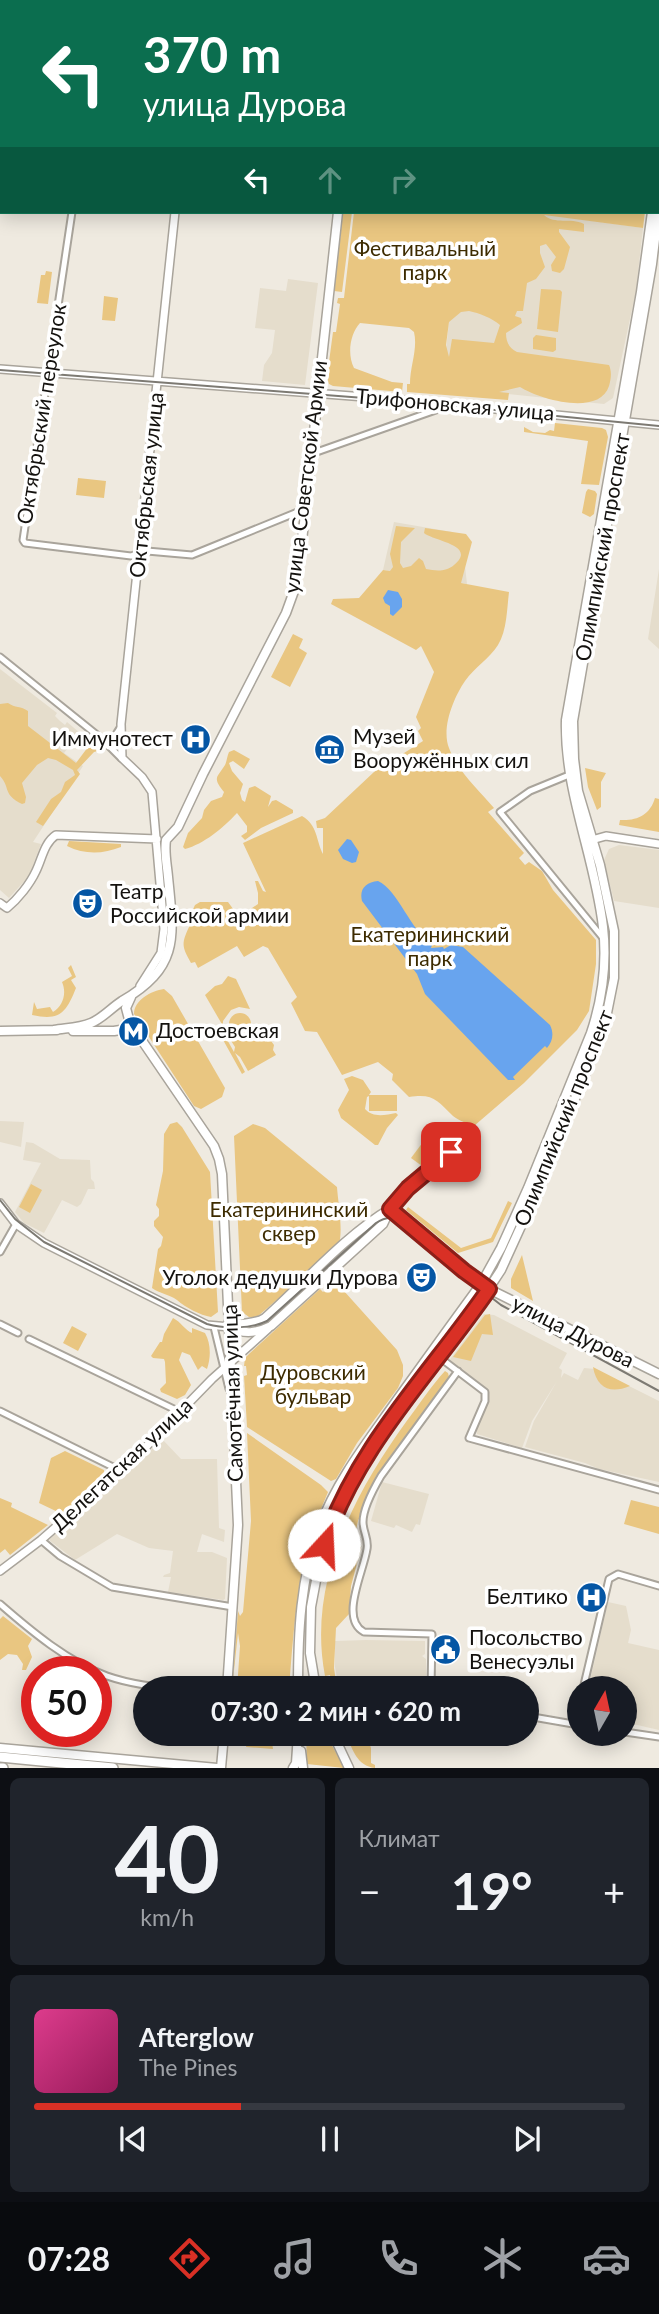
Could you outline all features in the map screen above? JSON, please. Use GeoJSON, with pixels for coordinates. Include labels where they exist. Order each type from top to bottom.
{"type":"FeatureCollection","features":[{"type":"Feature","properties":{"kind":"main road","name":"улица Советской Армии"},"geometry":{"type":"LineString","coordinates":[[131,997],[163,968],[170,950],[165,842],[178,827],[286,613],[297,578],[338,214]]}},
{"type":"Feature","properties":{"kind":"main road","name":"Олимпийский проспект"},"geometry":{"type":"LineString","coordinates":[[313,1676],[310,1620],[316,1576],[341,1500],[369,1451],[488,1290],[504,1264],[604,1028],[609,1008],[614,978],[615,945],[609,900],[577,782],[573,721],[652,214]]}},
{"type":"Feature","properties":{"kind":"main road","name":"Олимпийский проспект"},"geometry":{"type":"LineString","coordinates":[[298,1676],[300,1621],[305,1580],[312,1551],[329,1505],[364,1446],[488,1290],[501,1248],[528,1188],[597,1012],[603,980],[604,939],[569,775],[567,708],[652,264],[658,214]]}},
{"type":"Feature","properties":{"kind":"main road"},"geometry":{"type":"LineString","coordinates":[[0,1031],[114,1031],[133,1028],[126,1013],[131,997]]}},
{"type":"Feature","properties":{"kind":"main road"},"geometry":{"type":"LineString","coordinates":[[54,1030],[89,1024],[131,997]]}},
{"type":"Feature","properties":{"kind":"main road","name":"Самотёчная улица"},"geometry":{"type":"LineString","coordinates":[[133,1028],[214,1146],[220,1163],[239,1525],[228,1676]]}},
{"type":"Feature","properties":{"kind":"main road"},"geometry":{"type":"LineString","coordinates":[[230,1328],[240,1323],[256,1323],[265,1318],[352,1238],[390,1209]]}},
{"type":"Feature","properties":{"kind":"main road","name":"улица Дурова"},"geometry":{"type":"LineString","coordinates":[[390,1209],[488,1290],[659,1374]]}},
{"type":"Feature","properties":{"kind":"main road","name":"Делегатская улица"},"geometry":{"type":"LineString","coordinates":[[271,1326],[383,1224],[390,1209]]}},
{"type":"Feature","properties":{"kind":"main road"},"geometry":{"type":"LineString","coordinates":[[504,1264],[500,1287],[504,1294],[517,1304]]}},
{"type":"Feature","properties":{"kind":"main road"},"geometry":{"type":"LineString","coordinates":[[230,1328],[240,1333],[254,1332],[271,1326]]}},
{"type":"Feature","properties":{"kind":"main road"},"geometry":{"type":"LineString","coordinates":[[0,1748],[219,1768],[222,1746]]}},
{"type":"Feature","properties":{"kind":"main road"},"geometry":{"type":"LineString","coordinates":[[293,1768],[298,1746]]}},
{"type":"Feature","properties":{"kind":"main road"},"geometry":{"type":"LineString","coordinates":[[300,1746],[303,1768]]}},
{"type":"Feature","properties":{"kind":"main road"},"geometry":{"type":"LineString","coordinates":[[339,1746],[349,1768]]}},
{"type":"Feature","properties":{"kind":"main road"},"geometry":{"type":"LineString","coordinates":[[0,1757],[113,1768]]}},
{"type":"Feature","properties":{"kind":"street"},"geometry":{"type":"LineString","coordinates":[[0,80],[0,88]]}},
{"type":"Feature","properties":{"kind":"street","name":"Октябрьский переулок"},"geometry":{"type":"LineString","coordinates":[[72,214],[23,540],[25,543],[131,556],[140,554]]}},
{"type":"Feature","properties":{"kind":"street","name":"Октябрьская улица"},"geometry":{"type":"LineString","coordinates":[[122,758],[121,724],[175,214]]}},
{"type":"Feature","properties":{"kind":"street","name":"Трифоновская улица"},"geometry":{"type":"LineString","coordinates":[[0,369],[317,393],[659,425]]}},
{"type":"Feature","properties":{"kind":"street"},"geometry":{"type":"LineString","coordinates":[[311,454],[451,405]]}},
{"type":"Feature","properties":{"kind":"street"},"geometry":{"type":"LineString","coordinates":[[140,554],[152,551],[194,554],[305,509]]}},
{"type":"Feature","properties":{"kind":"street"},"geometry":{"type":"LineString","coordinates":[[0,657],[102,739],[151,788],[168,922],[161,953],[150,973],[131,997]]}},
{"type":"Feature","properties":{"kind":"street"},"geometry":{"type":"LineString","coordinates":[[102,739],[114,738],[121,724]]}},
{"type":"Feature","properties":{"kind":"street"},"geometry":{"type":"LineString","coordinates":[[569,775],[530,792],[500,812],[604,939]]}},
{"type":"Feature","properties":{"kind":"street"},"geometry":{"type":"LineString","coordinates":[[0,903],[10,907],[34,876],[48,844],[56,835],[157,839]]}},
{"type":"Feature","properties":{"kind":"street"},"geometry":{"type":"LineString","coordinates":[[584,842],[606,836],[659,844]]}},
{"type":"Feature","properties":{"kind":"street"},"geometry":{"type":"LineString","coordinates":[[390,1209],[408,1188],[472,1136]]}},
{"type":"Feature","properties":{"kind":"street"},"geometry":{"type":"LineString","coordinates":[[0,1203],[16,1224],[55,1248],[214,1327],[230,1328]]}},
{"type":"Feature","properties":{"kind":"street"},"geometry":{"type":"LineString","coordinates":[[0,1252],[16,1224]]}},
{"type":"Feature","properties":{"kind":"street"},"geometry":{"type":"LineString","coordinates":[[0,1324],[18,1333]]}},
{"type":"Feature","properties":{"kind":"street","name":"Делегатская улица"},"geometry":{"type":"LineString","coordinates":[[0,1571],[41,1540],[154,1441],[224,1368],[271,1326]]}},
{"type":"Feature","properties":{"kind":"street"},"geometry":{"type":"LineString","coordinates":[[214,1327],[233,1407]]}},
{"type":"Feature","properties":{"kind":"street"},"geometry":{"type":"LineString","coordinates":[[29,1339],[180,1412]]}},
{"type":"Feature","properties":{"kind":"street"},"geometry":{"type":"LineString","coordinates":[[439,1357],[482,1389],[486,1395],[469,1438],[659,1490]]}},
{"type":"Feature","properties":{"kind":"street"},"geometry":{"type":"LineString","coordinates":[[431,1676],[432,1634],[369,1633],[359,1630],[353,1621],[355,1594],[368,1541],[363,1528],[364,1514],[381,1476],[458,1371]]}},
{"type":"Feature","properties":{"kind":"street"},"geometry":{"type":"LineString","coordinates":[[0,1411],[119,1470]]}},
{"type":"Feature","properties":{"kind":"street"},"geometry":{"type":"LineString","coordinates":[[41,1540],[71,1563],[112,1587],[233,1607]]}},
{"type":"Feature","properties":{"kind":"street"},"geometry":{"type":"LineString","coordinates":[[586,1676],[609,1579],[618,1574],[659,1586]]}},
{"type":"Feature","properties":{"kind":"street"},"geometry":{"type":"LineString","coordinates":[[0,1604],[52,1645],[102,1674],[133,1681]]}},
{"type":"Feature","properties":{"kind":"street"},"geometry":{"type":"LineString","coordinates":[[539,1719],[567,1723]]}},
{"type":"Feature","properties":{"kind":"street"},"geometry":{"type":"LineString","coordinates":[[637,1734],[659,1737]]}},
{"type":"Feature","properties":{"kind":"shaded area"},"geometry":{"type":"Polygon","coordinates":[[[536,214],[643,228],[636,291],[613,398],[604,404],[442,387],[451,303],[536,214]]]}},
{"type":"Feature","properties":{"kind":"shaded area"},"geometry":{"type":"Polygon","coordinates":[[[288,279],[318,283],[305,385],[262,381],[264,365],[272,353],[275,330],[255,328],[260,288],[286,291],[288,279]]]}},
{"type":"Feature","properties":{"kind":"shaded area"},"geometry":{"type":"Polygon","coordinates":[[[394,522],[452,532],[464,557],[467,584],[383,570],[394,522]]]}},
{"type":"Feature","properties":{"kind":"shaded area"},"geometry":{"type":"Polygon","coordinates":[[[659,569],[659,649],[648,639],[659,569]]]}},
{"type":"Feature","properties":{"kind":"shaded area"},"geometry":{"type":"Polygon","coordinates":[[[0,669],[57,713],[55,716],[65,725],[67,722],[80,733],[64,753],[83,766],[33,842],[41,844],[29,876],[9,898],[0,890],[0,669]]]}},
{"type":"Feature","properties":{"kind":"shaded area"},"geometry":{"type":"Polygon","coordinates":[[[619,845],[659,850],[659,908],[614,901],[604,860],[609,849],[619,845]]]}},
{"type":"Feature","properties":{"kind":"shaded area"},"geometry":{"type":"Polygon","coordinates":[[[0,1121],[24,1122],[21,1147],[0,1142],[0,1121]]]}},
{"type":"Feature","properties":{"kind":"shaded area"},"geometry":{"type":"Polygon","coordinates":[[[26,1142],[33,1143],[60,1159],[90,1160],[91,1179],[95,1189],[88,1189],[77,1207],[62,1200],[44,1233],[24,1223],[15,1212],[41,1163],[23,1160],[26,1142]]]}},
{"type":"Feature","properties":{"kind":"shaded area"},"geometry":{"type":"Polygon","coordinates":[[[484,1314],[494,1315],[567,1353],[559,1368],[562,1370],[561,1378],[564,1373],[578,1380],[584,1368],[595,1369],[659,1401],[659,1482],[599,1469],[525,1447],[534,1421],[557,1381],[532,1421],[522,1448],[477,1434],[476,1428],[488,1393],[448,1362],[484,1314]]]}},
{"type":"Feature","properties":{"kind":"shaded area"},"geometry":{"type":"Polygon","coordinates":[[[163,1440],[181,1459],[217,1459],[219,1528],[225,1530],[224,1542],[202,1534],[197,1552],[212,1552],[227,1558],[223,1600],[168,1592],[171,1577],[163,1577],[170,1573],[173,1551],[149,1548],[117,1534],[75,1560],[49,1540],[163,1440]]]}},
{"type":"Feature","properties":{"kind":"shaded area"},"geometry":{"type":"Polygon","coordinates":[[[382,1482],[429,1494],[420,1525],[416,1524],[412,1532],[396,1525],[394,1528],[371,1521],[382,1482]]]}},
{"type":"Feature","properties":{"kind":"shaded area"},"geometry":{"type":"Polygon","coordinates":[[[608,1602],[626,1606],[631,1630],[628,1643],[659,1650],[659,1730],[637,1725],[637,1676],[591,1676],[608,1602]]]}},
{"type":"Feature","properties":{"kind":"shaded area"},"geometry":{"type":"Polygon","coordinates":[[[335,1641],[425,1641],[425,1654],[422,1656],[426,1659],[426,1676],[337,1676],[335,1641]]]}},
{"type":"Feature","properties":{"kind":"green space"},"geometry":{"type":"Polygon","coordinates":[[[343,214],[352,214],[342,292],[334,291],[343,214]]]}},
{"type":"Feature","properties":{"kind":"green space","name":"Фестивальный парк"},"geometry":{"type":"Polygon","coordinates":[[[354,214],[645,214],[643,228],[544,215],[553,220],[584,224],[584,232],[559,229],[570,247],[564,269],[560,273],[552,271],[551,265],[556,257],[546,244],[540,246],[545,267],[536,279],[527,283],[523,311],[517,311],[515,316],[521,318],[522,323],[506,333],[508,344],[517,352],[609,365],[609,386],[603,395],[594,401],[568,403],[520,387],[499,392],[509,393],[508,400],[407,392],[414,351],[414,332],[409,328],[360,323],[351,344],[354,368],[392,382],[403,383],[402,392],[333,386],[329,384],[327,377],[340,304],[337,303],[338,298],[344,298],[354,214]],[[469,311],[461,312],[449,322],[446,345],[449,357],[452,339],[494,343],[500,325],[469,311]]]}},
{"type":"Feature","properties":{"kind":"green space"},"geometry":{"type":"Polygon","coordinates":[[[46,271],[52,272],[48,304],[37,303],[41,275],[45,275],[46,271]]]}},
{"type":"Feature","properties":{"kind":"green space"},"geometry":{"type":"Polygon","coordinates":[[[541,289],[562,292],[558,332],[537,329],[541,289]]]}},
{"type":"Feature","properties":{"kind":"green space"},"geometry":{"type":"Polygon","coordinates":[[[104,296],[118,298],[115,321],[102,320],[104,296]]]}},
{"type":"Feature","properties":{"kind":"green space"},"geometry":{"type":"Polygon","coordinates":[[[536,335],[556,338],[556,350],[553,352],[533,349],[533,338],[536,335]]]}},
{"type":"Feature","properties":{"kind":"green space"},"geometry":{"type":"Polygon","coordinates":[[[555,423],[606,430],[608,437],[599,485],[581,484],[588,441],[524,432],[524,427],[533,432],[554,431],[555,423]]]}},
{"type":"Feature","properties":{"kind":"green space"},"geometry":{"type":"Polygon","coordinates":[[[78,478],[106,481],[104,498],[76,495],[78,478]]]}},
{"type":"Feature","properties":{"kind":"green space"},"geometry":{"type":"Polygon","coordinates":[[[588,489],[597,494],[594,514],[590,517],[582,513],[588,489]]]}},
{"type":"Feature","properties":{"kind":"green space","name":"Екатерининский парк"},"geometry":{"type":"Polygon","coordinates":[[[396,526],[415,528],[401,542],[400,563],[403,568],[411,566],[419,558],[426,569],[444,570],[460,558],[461,553],[457,548],[424,533],[425,528],[466,534],[472,542],[461,583],[509,592],[501,639],[495,650],[469,676],[453,704],[447,731],[449,748],[457,765],[494,808],[488,812],[524,853],[519,858],[525,865],[529,862],[542,871],[553,890],[596,940],[596,964],[589,1011],[577,1030],[524,1083],[474,1126],[455,1117],[434,1099],[424,1096],[409,1097],[392,1080],[393,1074],[378,1062],[342,1075],[317,1032],[305,1031],[291,1003],[297,997],[268,948],[263,946],[244,957],[237,946],[198,968],[195,962],[191,963],[184,945],[195,905],[200,902],[228,902],[239,917],[258,904],[255,881],[258,881],[266,892],[243,843],[302,816],[314,829],[323,854],[323,828],[317,828],[316,821],[325,818],[374,772],[423,741],[416,717],[434,672],[421,646],[416,650],[331,604],[333,599],[359,598],[383,570],[390,571],[393,567],[390,554],[396,526]]]}},
{"type":"Feature","properties":{"kind":"green space"},"geometry":{"type":"Polygon","coordinates":[[[293,634],[303,639],[299,648],[307,653],[290,687],[271,677],[293,634]]]}},
{"type":"Feature","properties":{"kind":"green space"},"geometry":{"type":"Polygon","coordinates":[[[8,703],[28,711],[28,726],[76,763],[91,743],[98,751],[77,770],[80,774],[43,826],[36,822],[51,799],[61,792],[65,782],[75,775],[73,770],[48,758],[37,765],[22,783],[25,803],[22,804],[9,794],[0,776],[0,704],[8,703]]]}},
{"type":"Feature","properties":{"kind":"green space"},"geometry":{"type":"Polygon","coordinates":[[[234,750],[250,759],[244,769],[233,761],[229,763],[243,784],[240,793],[242,800],[245,802],[249,788],[255,786],[271,796],[268,807],[276,800],[293,810],[293,813],[261,828],[245,840],[241,836],[247,832],[247,826],[237,813],[213,835],[185,849],[183,847],[188,833],[202,818],[204,810],[211,801],[222,797],[224,792],[217,778],[229,752],[234,750]]]}},
{"type":"Feature","properties":{"kind":"green space"},"geometry":{"type":"Polygon","coordinates":[[[585,768],[606,773],[601,782],[601,807],[597,810],[588,787],[585,768]]]}},
{"type":"Feature","properties":{"kind":"green space"},"geometry":{"type":"Polygon","coordinates":[[[655,798],[659,799],[659,832],[619,825],[620,820],[637,818],[646,813],[655,798]]]}},
{"type":"Feature","properties":{"kind":"green space"},"geometry":{"type":"Polygon","coordinates":[[[69,841],[121,844],[121,847],[87,852],[67,846],[69,841]]]}},
{"type":"Feature","properties":{"kind":"green space"},"geometry":{"type":"Polygon","coordinates":[[[71,965],[76,977],[71,980],[76,988],[69,1004],[56,1016],[32,1015],[34,1002],[37,1009],[50,1007],[53,1012],[62,1003],[62,982],[72,976],[68,968],[71,965]]]}},
{"type":"Feature","properties":{"kind":"green space"},"geometry":{"type":"Polygon","coordinates":[[[228,976],[236,979],[250,1009],[239,1007],[231,1010],[223,1021],[223,1026],[205,995],[215,986],[222,984],[228,976]]]}},
{"type":"Feature","properties":{"kind":"green space"},"geometry":{"type":"Polygon","coordinates":[[[164,989],[172,996],[225,1088],[222,1097],[201,1109],[194,1106],[134,1014],[137,1004],[144,997],[164,989]]]}},
{"type":"Feature","properties":{"kind":"green space"},"geometry":{"type":"Polygon","coordinates":[[[240,1013],[248,1016],[251,1024],[248,1032],[240,1035],[232,1032],[229,1024],[232,1016],[240,1013]]]}},
{"type":"Feature","properties":{"kind":"green space"},"geometry":{"type":"Polygon","coordinates":[[[258,1023],[274,1045],[276,1055],[248,1071],[235,1053],[245,1072],[242,1074],[222,1038],[225,1036],[234,1052],[235,1047],[228,1036],[243,1040],[253,1032],[258,1023]]]}},
{"type":"Feature","properties":{"kind":"green space"},"geometry":{"type":"Polygon","coordinates":[[[352,1076],[363,1080],[371,1092],[369,1095],[397,1095],[397,1111],[369,1111],[369,1096],[367,1097],[365,1109],[368,1112],[375,1115],[398,1115],[378,1145],[341,1118],[338,1110],[349,1090],[344,1079],[352,1076]]]}},
{"type":"Feature","properties":{"kind":"green space"},"geometry":{"type":"Polygon","coordinates":[[[177,1122],[210,1172],[218,1312],[211,1317],[193,1311],[152,1288],[158,1249],[163,1237],[154,1226],[154,1221],[159,1216],[156,1205],[163,1171],[164,1134],[170,1124],[177,1122]]]}},
{"type":"Feature","properties":{"kind":"green space","name":"Екатерининский сквер"},"geometry":{"type":"Polygon","coordinates":[[[253,1124],[265,1128],[337,1187],[341,1234],[338,1247],[257,1317],[249,1317],[242,1312],[234,1136],[253,1124]]]}},
{"type":"Feature","properties":{"kind":"green space"},"geometry":{"type":"Polygon","coordinates":[[[426,1138],[437,1146],[422,1166],[411,1158],[426,1138]]]}},
{"type":"Feature","properties":{"kind":"green space"},"geometry":{"type":"Polygon","coordinates":[[[31,1184],[42,1190],[30,1213],[19,1207],[31,1184]]]}},
{"type":"Feature","properties":{"kind":"green space"},"geometry":{"type":"Polygon","coordinates":[[[508,1201],[512,1203],[493,1242],[458,1253],[406,1210],[408,1207],[461,1248],[491,1238],[508,1201]]]}},
{"type":"Feature","properties":{"kind":"green space"},"geometry":{"type":"Polygon","coordinates":[[[522,1255],[533,1301],[511,1288],[511,1279],[522,1255]]]}},
{"type":"Feature","properties":{"kind":"green space","name":"Дуровский бульвар"},"geometry":{"type":"Polygon","coordinates":[[[335,1281],[397,1350],[403,1365],[403,1376],[398,1388],[357,1443],[336,1479],[331,1481],[247,1427],[244,1376],[247,1375],[244,1366],[245,1358],[250,1353],[320,1289],[323,1292],[335,1281]]]}},
{"type":"Feature","properties":{"kind":"green space"},"geometry":{"type":"Polygon","coordinates":[[[490,1314],[493,1335],[482,1334],[471,1361],[453,1357],[485,1315],[490,1314]]]}},
{"type":"Feature","properties":{"kind":"green space"},"geometry":{"type":"Polygon","coordinates":[[[173,1318],[192,1333],[192,1328],[205,1333],[210,1351],[207,1369],[202,1366],[198,1370],[190,1355],[182,1352],[179,1360],[191,1385],[185,1395],[177,1399],[161,1392],[160,1389],[166,1383],[165,1362],[164,1359],[151,1356],[162,1342],[173,1318]]]}},
{"type":"Feature","properties":{"kind":"green space"},"geometry":{"type":"Polygon","coordinates":[[[72,1326],[87,1334],[78,1351],[63,1343],[72,1326]]]}},
{"type":"Feature","properties":{"kind":"green space"},"geometry":{"type":"Polygon","coordinates":[[[593,1367],[630,1386],[617,1390],[606,1388],[601,1385],[593,1367]]]}},
{"type":"Feature","properties":{"kind":"green space"},"geometry":{"type":"Polygon","coordinates":[[[445,1371],[448,1373],[449,1377],[376,1476],[358,1521],[353,1543],[361,1548],[351,1586],[349,1614],[336,1628],[335,1676],[325,1676],[321,1641],[323,1607],[339,1541],[369,1479],[445,1371]]]}},
{"type":"Feature","properties":{"kind":"green space"},"geometry":{"type":"Polygon","coordinates":[[[247,1433],[328,1492],[313,1532],[302,1575],[290,1676],[238,1676],[238,1633],[233,1676],[238,1611],[240,1616],[243,1612],[251,1521],[247,1433]]]}},
{"type":"Feature","properties":{"kind":"green space"},"geometry":{"type":"Polygon","coordinates":[[[65,1451],[104,1470],[104,1475],[62,1514],[39,1503],[51,1458],[65,1451]]]}},
{"type":"Feature","properties":{"kind":"green space"},"geometry":{"type":"Polygon","coordinates":[[[0,1498],[12,1503],[11,1507],[48,1525],[10,1555],[5,1549],[0,1553],[0,1498]]]}},
{"type":"Feature","properties":{"kind":"green space"},"geometry":{"type":"Polygon","coordinates":[[[631,1500],[659,1507],[659,1534],[624,1524],[631,1500]]]}},
{"type":"Feature","properties":{"kind":"green space"},"geometry":{"type":"Polygon","coordinates":[[[3,1616],[32,1639],[28,1646],[32,1656],[21,1656],[21,1661],[17,1655],[8,1654],[0,1660],[0,1619],[3,1616]]]}},
{"type":"Feature","properties":{"kind":"green space"},"geometry":{"type":"Polygon","coordinates":[[[273,1746],[273,1749],[246,1747],[273,1746]]]}},
{"type":"Feature","properties":{"kind":"green space"},"geometry":{"type":"Polygon","coordinates":[[[306,1746],[332,1746],[344,1768],[307,1764],[306,1746]]]}},
{"type":"Feature","properties":{"kind":"green space"},"geometry":{"type":"Polygon","coordinates":[[[351,1746],[370,1746],[371,1763],[375,1768],[360,1761],[351,1746]]]}},
{"type":"Feature","properties":{"kind":"water"},"geometry":{"type":"Polygon","coordinates":[[[388,590],[398,592],[402,599],[402,607],[393,616],[390,614],[390,606],[383,598],[388,590]]]}},
{"type":"Feature","properties":{"kind":"water"},"geometry":{"type":"Polygon","coordinates":[[[347,839],[351,840],[359,852],[356,862],[343,859],[338,850],[347,839]]]}},
{"type":"Feature","properties":{"kind":"water"},"geometry":{"type":"Polygon","coordinates":[[[378,881],[392,893],[424,939],[432,945],[431,948],[444,949],[451,945],[463,947],[550,1025],[552,1037],[549,1045],[513,1077],[515,1080],[508,1080],[425,994],[417,974],[362,901],[364,887],[378,881]]]}},
{"type":"Feature","properties":{"kind":"tram line"},"geometry":{"type":"LineString","coordinates":[[0,370],[403,401],[659,426]]}},
{"type":"Feature","properties":{"kind":"tram line"},"geometry":{"type":"LineString","coordinates":[[0,1200],[15,1219],[44,1242],[207,1324],[229,1327],[253,1326],[267,1321],[376,1223],[387,1218],[398,1219],[452,1267],[501,1305],[659,1391]]}},
{"type":"Feature","properties":{"kind":"place","name":"Иммунотест"},"geometry":{"type":"Point","coordinates":[196,739]}},
{"type":"Feature","properties":{"kind":"place","name":"Музей Вооружённых сил"},"geometry":{"type":"Point","coordinates":[330,749]}},
{"type":"Feature","properties":{"kind":"place","name":"Театр Российской армии"},"geometry":{"type":"Point","coordinates":[87,904]}},
{"type":"Feature","properties":{"kind":"place","name":"Достоевская"},"geometry":{"type":"Point","coordinates":[133,1031]}},
{"type":"Feature","properties":{"kind":"place","name":"Уголок дедушки Дурова"},"geometry":{"type":"Point","coordinates":[421,1278]}},
{"type":"Feature","properties":{"kind":"place","name":"Белтико"},"geometry":{"type":"Point","coordinates":[591,1597]}},
{"type":"Feature","properties":{"kind":"place","name":"Посольство Венесуэлы"},"geometry":{"type":"Point","coordinates":[446,1650]}},
{"type":"Feature","properties":{"kind":"route"},"geometry":{"type":"LineString","coordinates":[[324,1545],[341,1500],[369,1451],[489,1289],[390,1209],[408,1188],[451,1152]]}}]}
